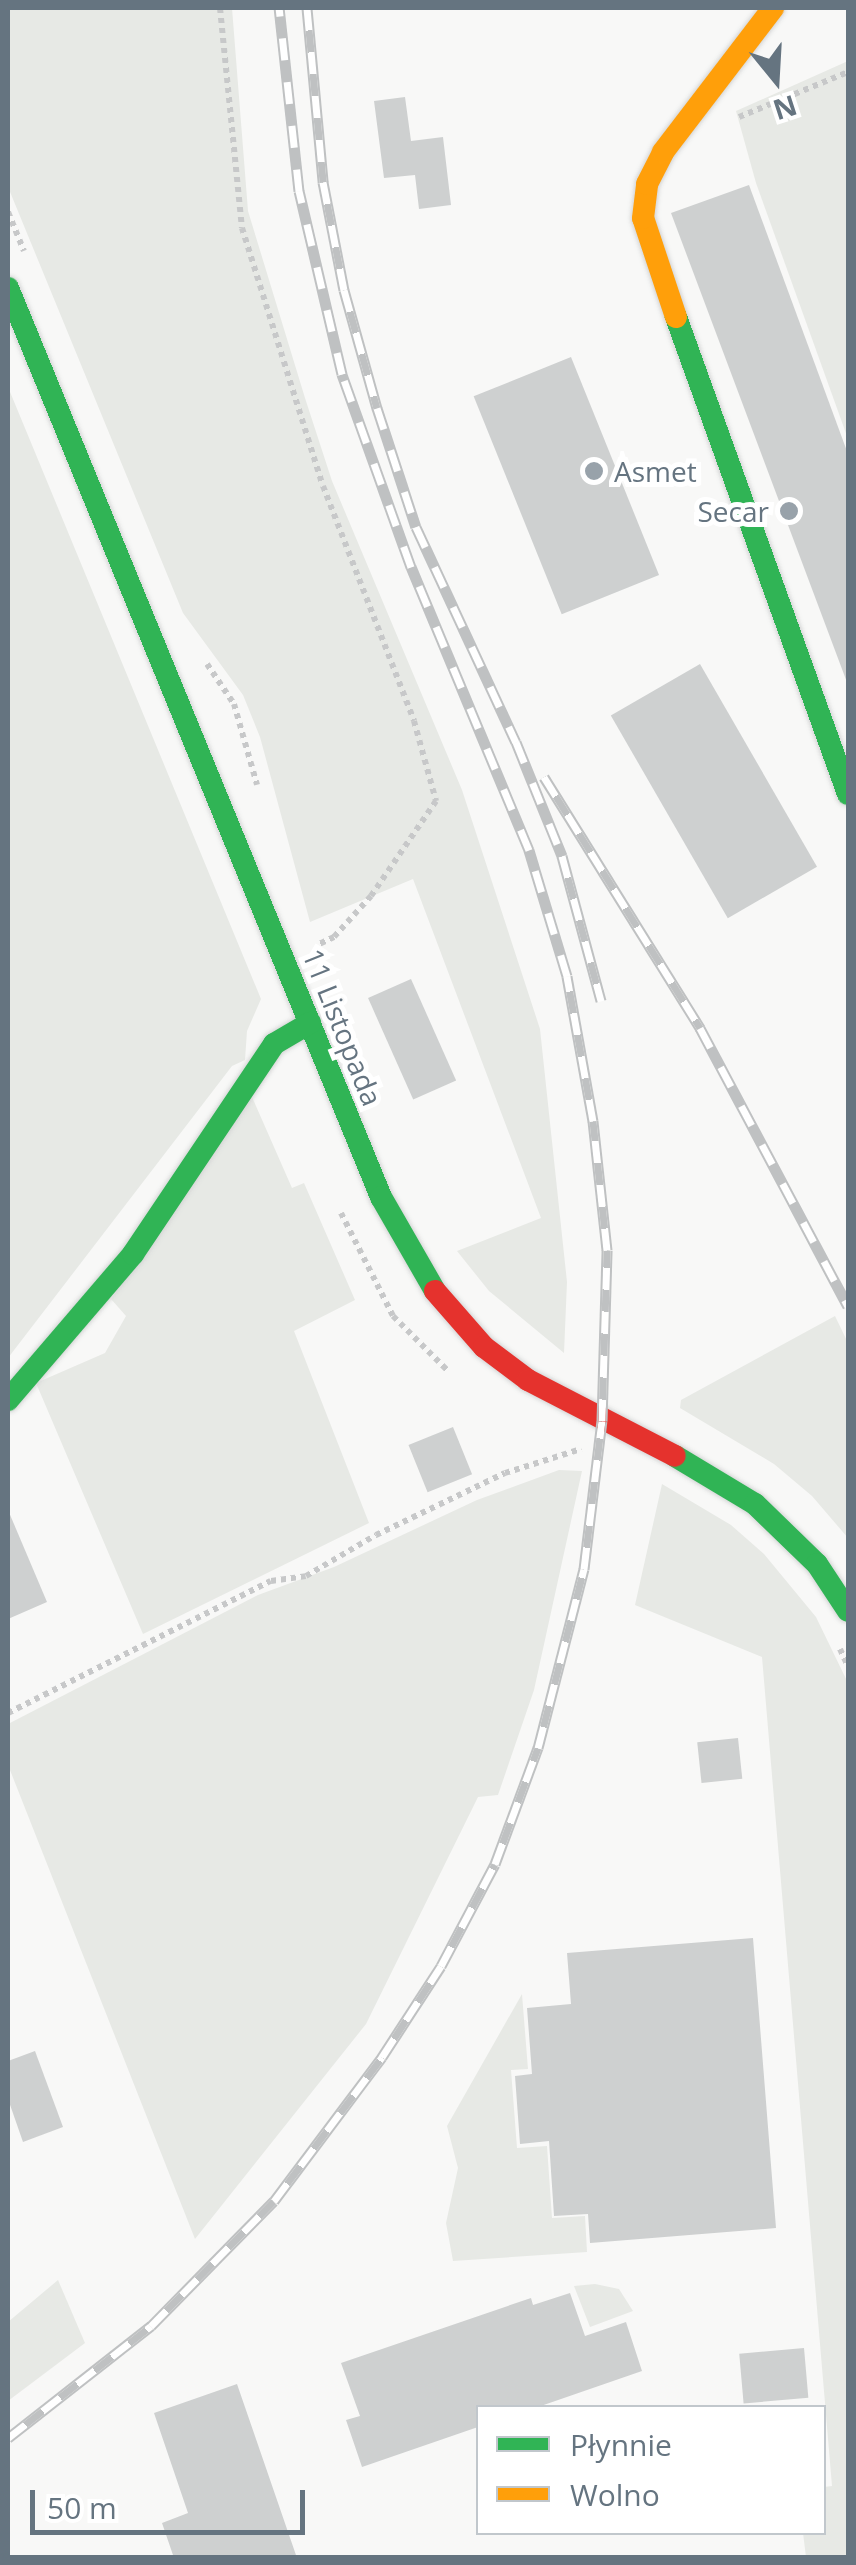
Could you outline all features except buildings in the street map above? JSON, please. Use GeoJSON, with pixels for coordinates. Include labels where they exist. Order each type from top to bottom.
{"type":"FeatureCollection","features":[{"type":"Feature","properties":{"kind":"street"},"geometry":{"type":"LineString","coordinates":[[774,8],[663,152],[642,201],[647,241],[848,794]]}},
{"type":"Feature","properties":{"kind":"street","name":"11 Listopada"},"geometry":{"type":"LineString","coordinates":[[8,288],[392,1222],[427,1282],[466,1328],[509,1367],[591,1415],[718,1478],[755,1504],[816,1564],[848,1611]]}},
{"type":"Feature","properties":{"kind":"street"},"geometry":{"type":"LineString","coordinates":[[8,1400],[133,1254],[274,1044],[310,1023]]}},
{"type":"Feature","properties":{"kind":"path"},"geometry":{"type":"LineString","coordinates":[[220,8],[242,228],[323,486],[414,721],[436,801],[372,896],[334,937],[309,948]]}},
{"type":"Feature","properties":{"kind":"path"},"geometry":{"type":"LineString","coordinates":[[701,100],[727,122],[848,72]]}},
{"type":"Feature","properties":{"kind":"path"},"geometry":{"type":"LineString","coordinates":[[8,212],[30,267]]}},
{"type":"Feature","properties":{"kind":"path"},"geometry":{"type":"LineString","coordinates":[[204,658],[234,704],[258,788]]}},
{"type":"Feature","properties":{"kind":"path"},"geometry":{"type":"LineString","coordinates":[[8,1713],[271,1580],[306,1576],[376,1535],[505,1473],[581,1449],[591,1415]]}},
{"type":"Feature","properties":{"kind":"shaded area"},"geometry":{"type":"Polygon","coordinates":[[[8,8],[232,8],[248,211],[332,481],[462,790],[540,1029],[567,1282],[564,1353],[489,1291],[457,1251],[541,1218],[413,879],[310,922],[260,737],[243,695],[183,613],[8,187],[8,8]]]}},
{"type":"Feature","properties":{"kind":"shaded area"},"geometry":{"type":"Polygon","coordinates":[[[848,61],[848,439],[756,183],[736,111],[848,61]]]}},
{"type":"Feature","properties":{"kind":"shaded area"},"geometry":{"type":"Polygon","coordinates":[[[8,387],[261,999],[247,1031],[245,1060],[232,1066],[8,1358],[8,387]]]}},
{"type":"Feature","properties":{"kind":"shaded area"},"geometry":{"type":"Polygon","coordinates":[[[252,1097],[292,1188],[304,1183],[355,1300],[294,1331],[369,1523],[143,1634],[36,1383],[105,1353],[126,1316],[111,1299],[252,1097]]]}},
{"type":"Feature","properties":{"kind":"shaded area"},"geometry":{"type":"Polygon","coordinates":[[[835,1316],[848,1343],[848,1538],[812,1496],[774,1464],[680,1408],[681,1400],[835,1316]]]}},
{"type":"Feature","properties":{"kind":"shaded area"},"geometry":{"type":"Polygon","coordinates":[[[559,1470],[582,1471],[534,1690],[498,1795],[478,1797],[366,2024],[195,2239],[8,1765],[8,1724],[258,1595],[334,1567],[477,1500],[559,1470]]]}},
{"type":"Feature","properties":{"kind":"shaded area"},"geometry":{"type":"Polygon","coordinates":[[[662,1484],[731,1525],[764,1554],[816,1617],[848,1683],[848,2557],[806,2557],[803,2535],[826,2535],[826,2487],[832,2486],[762,1657],[635,1605],[662,1484]]]}},
{"type":"Feature","properties":{"kind":"shaded area"},"geometry":{"type":"Polygon","coordinates":[[[522,1994],[528,2069],[511,2070],[517,2148],[547,2146],[552,2218],[585,2216],[587,2252],[453,2261],[446,2223],[458,2168],[447,2126],[522,1994]]]}},
{"type":"Feature","properties":{"kind":"shaded area"},"geometry":{"type":"Polygon","coordinates":[[[58,2280],[85,2343],[8,2401],[8,2322],[58,2280]]]}},
{"type":"Feature","properties":{"kind":"shaded area"},"geometry":{"type":"Polygon","coordinates":[[[595,2284],[619,2289],[633,2311],[590,2327],[574,2286],[595,2284]]]}},
{"type":"Feature","properties":{"kind":"railway"},"geometry":{"type":"LineString","coordinates":[[8,2438],[151,2326],[274,2201],[382,2057],[441,1966],[495,1864],[538,1748],[584,1569],[602,1421],[607,1250],[593,1121],[567,976],[529,850],[411,567],[342,374],[299,191],[279,8]]}},
{"type":"Feature","properties":{"kind":"railway"},"geometry":{"type":"LineString","coordinates":[[307,8],[323,182],[344,290],[377,408],[416,527],[516,742],[562,856],[601,1001]]}},
{"type":"Feature","properties":{"kind":"railway"},"geometry":{"type":"LineString","coordinates":[[544,777],[700,1028],[848,1306]]}},
{"type":"Feature","properties":{"kind":"traffic: fast"},"geometry":{"type":"LineString","coordinates":[[8,288],[381,1197],[435,1291]]}},
{"type":"Feature","properties":{"kind":"traffic: fast"},"geometry":{"type":"LineString","coordinates":[[676,317],[848,794]]}},
{"type":"Feature","properties":{"kind":"traffic: fast"},"geometry":{"type":"LineString","coordinates":[[8,1400],[133,1254],[274,1044],[310,1023]]}},
{"type":"Feature","properties":{"kind":"traffic: fast"},"geometry":{"type":"LineString","coordinates":[[675,1456],[755,1504],[817,1564],[848,1611]]}},
{"type":"Feature","properties":{"kind":"traffic: slow"},"geometry":{"type":"LineString","coordinates":[[676,317],[643,218],[647,184],[663,152],[773,8]]}},
{"type":"Feature","properties":{"kind":"traffic: jam"},"geometry":{"type":"LineString","coordinates":[[435,1291],[484,1347],[528,1380],[675,1456]]}},
{"type":"Feature","properties":{"kind":"place","name":"Asmet"},"geometry":{"type":"Point","coordinates":[594,471]}},
{"type":"Feature","properties":{"kind":"place","name":"Secar"},"geometry":{"type":"Point","coordinates":[789,511]}}]}
